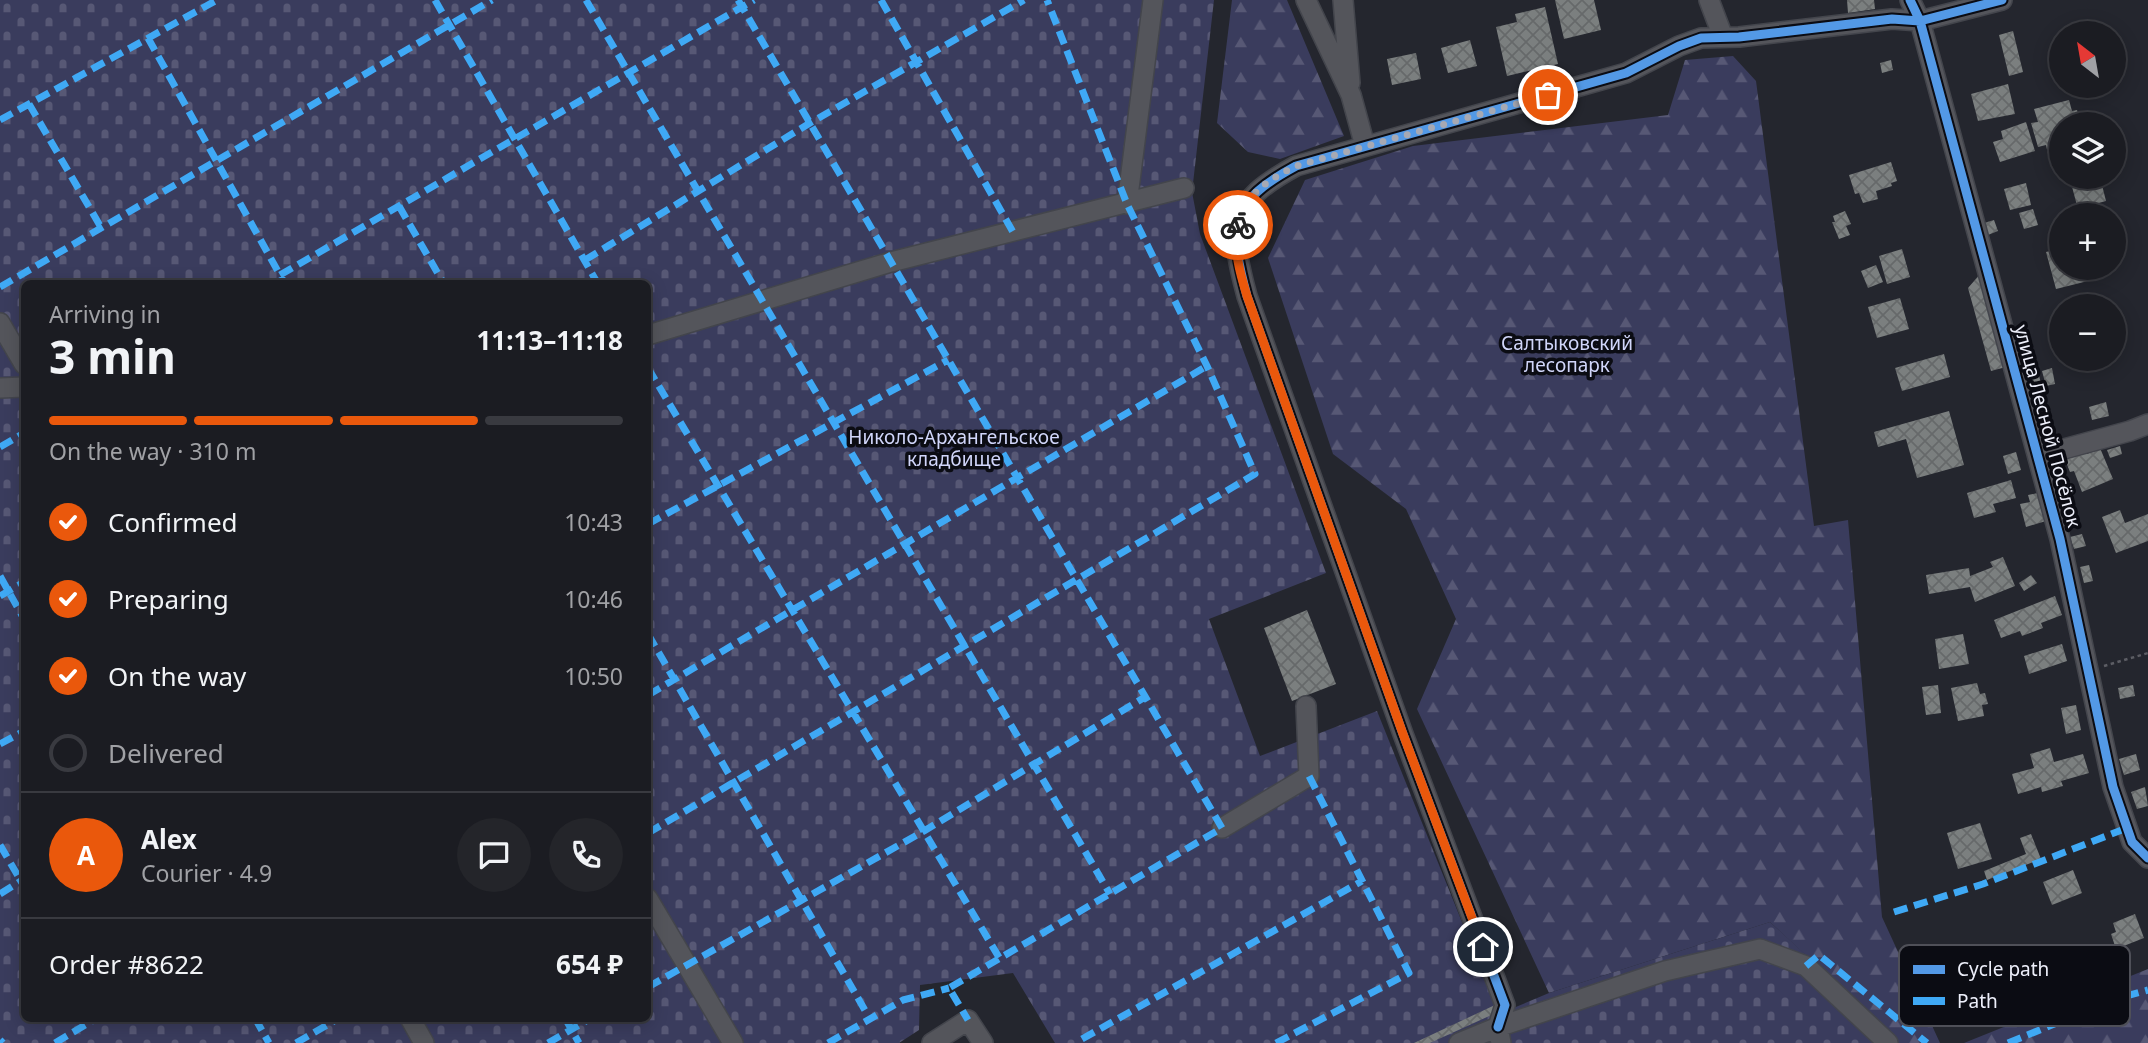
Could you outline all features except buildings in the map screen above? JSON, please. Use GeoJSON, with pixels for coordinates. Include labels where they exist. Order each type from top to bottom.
{"type":"FeatureCollection","features":[{"type":"Feature","properties":{"kind":"street"},"geometry":{"type":"LineString","coordinates":[[1127,204],[1153,0]]}},
{"type":"Feature","properties":{"kind":"street"},"geometry":{"type":"LineString","coordinates":[[1306,0],[1351,95],[1365,146]]}},
{"type":"Feature","properties":{"kind":"street"},"geometry":{"type":"LineString","coordinates":[[1343,0],[1351,95]]}},
{"type":"Feature","properties":{"kind":"street"},"geometry":{"type":"LineString","coordinates":[[1709,0],[1723,37]]}},
{"type":"Feature","properties":{"kind":"street","name":"улица Лесной Посёлок"},"geometry":{"type":"LineString","coordinates":[[1910,0],[1920,22],[2060,539],[2113,787],[2132,842],[2148,858]]}},
{"type":"Feature","properties":{"kind":"street"},"geometry":{"type":"LineString","coordinates":[[1500,1035],[1505,1005],[1394,708],[1247,296],[1238,264],[1236,235],[1240,212],[1251,196],[1270,180],[1296,166],[1626,72],[1701,38],[1892,19],[1920,22],[2002,0]]}},
{"type":"Feature","properties":{"kind":"street"},"geometry":{"type":"LineString","coordinates":[[651,334],[891,262],[1184,188]]}},
{"type":"Feature","properties":{"kind":"street"},"geometry":{"type":"LineString","coordinates":[[0,323],[21,359]]}},
{"type":"Feature","properties":{"kind":"street"},"geometry":{"type":"LineString","coordinates":[[0,388],[21,387]]}},
{"type":"Feature","properties":{"kind":"street"},"geometry":{"type":"LineString","coordinates":[[2038,456],[2148,424]]}},
{"type":"Feature","properties":{"kind":"street"},"geometry":{"type":"LineString","coordinates":[[1222,828],[1309,776],[1306,706]]}},
{"type":"Feature","properties":{"kind":"street"},"geometry":{"type":"LineString","coordinates":[[651,904],[733,1043]]}},
{"type":"Feature","properties":{"kind":"street"},"geometry":{"type":"LineString","coordinates":[[1459,1043],[1500,1035],[1665,971],[1760,949],[1806,966],[1888,1043]]}},
{"type":"Feature","properties":{"kind":"street"},"geometry":{"type":"LineString","coordinates":[[932,1043],[968,1020],[983,1043]]}},
{"type":"Feature","properties":{"kind":"street"},"geometry":{"type":"LineString","coordinates":[[412,1022],[424,1043]]}},
{"type":"Feature","properties":{"kind":"path"},"geometry":{"type":"LineString","coordinates":[[2087,671],[2148,653]]}},
{"type":"Feature","properties":{"kind":"green space","name":"Николо-Архангельское кладбище"},"geometry":{"type":"Polygon","coordinates":[[[0,0],[1214,0],[1192,192],[1200,234],[1326,573],[1209,619],[1260,756],[1377,711],[1499,1014],[1549,993],[1770,922],[1902,1043],[1055,1043],[1013,973],[920,985],[919,1030],[899,1043],[0,1043],[0,0]]]}},
{"type":"Feature","properties":{"kind":"green space"},"geometry":{"type":"Polygon","coordinates":[[[1232,0],[1287,0],[1344,136],[1280,159],[1248,152],[1217,123],[1232,0]]]}},
{"type":"Feature","properties":{"kind":"green space","name":"Салтыковский лесопарк"},"geometry":{"type":"Polygon","coordinates":[[[1733,56],[1756,81],[1814,526],[1848,520],[1882,917],[1899,954],[1899,1026],[1932,1026],[1940,1043],[1901,1043],[1770,922],[1549,993],[1417,709],[1456,619],[1406,509],[1333,454],[1268,258],[1305,180],[1413,146],[1668,115],[1685,60],[1733,56]]]}},
{"type":"Feature","properties":{"kind":"green space"},"geometry":{"type":"Polygon","coordinates":[[[2148,969],[2148,1043],[1964,1043],[2006,1026],[2130,1026],[2130,976],[2148,969]]]}},
{"type":"Feature","properties":{"kind":"marked path"},"geometry":{"type":"LineString","coordinates":[[0,120],[217,0]]}},
{"type":"Feature","properties":{"kind":"marked path"},"geometry":{"type":"LineString","coordinates":[[435,0],[596,280]]}},
{"type":"Feature","properties":{"kind":"marked path"},"geometry":{"type":"LineString","coordinates":[[0,287],[492,0]]}},
{"type":"Feature","properties":{"kind":"marked path"},"geometry":{"type":"LineString","coordinates":[[586,0],[1110,894]]}},
{"type":"Feature","properties":{"kind":"marked path"},"geometry":{"type":"LineString","coordinates":[[738,0],[1222,828],[949,988],[968,1020]]}},
{"type":"Feature","properties":{"kind":"marked path"},"geometry":{"type":"LineString","coordinates":[[280,275],[754,0]]}},
{"type":"Feature","properties":{"kind":"marked path"},"geometry":{"type":"LineString","coordinates":[[881,0],[1013,232]]}},
{"type":"Feature","properties":{"kind":"marked path"},"geometry":{"type":"LineString","coordinates":[[585,260],[810,123],[1024,0]]}},
{"type":"Feature","properties":{"kind":"marked path"},"geometry":{"type":"LineString","coordinates":[[651,831],[1255,474],[1207,366],[1127,204],[1047,0]]}},
{"type":"Feature","properties":{"kind":"marked path"},"geometry":{"type":"LineString","coordinates":[[148,38],[283,280]]}},
{"type":"Feature","properties":{"kind":"marked path"},"geometry":{"type":"LineString","coordinates":[[29,104],[102,229]]}},
{"type":"Feature","properties":{"kind":"marked path"},"geometry":{"type":"LineString","coordinates":[[399,206],[442,280]]}},
{"type":"Feature","properties":{"kind":"marked path"},"geometry":{"type":"LineString","coordinates":[[651,522],[948,360]]}},
{"type":"Feature","properties":{"kind":"marked path"},"geometry":{"type":"LineString","coordinates":[[651,693],[1207,366]]}},
{"type":"Feature","properties":{"kind":"marked path"},"geometry":{"type":"LineString","coordinates":[[651,373],[1000,959]]}},
{"type":"Feature","properties":{"kind":"marked path"},"geometry":{"type":"LineString","coordinates":[[0,447],[21,435]]}},
{"type":"Feature","properties":{"kind":"marked path"},"geometry":{"type":"LineString","coordinates":[[0,576],[21,614]]}},
{"type":"Feature","properties":{"kind":"marked path"},"geometry":{"type":"LineString","coordinates":[[0,596],[21,584]]}},
{"type":"Feature","properties":{"kind":"marked path"},"geometry":{"type":"LineString","coordinates":[[651,639],[870,1019]]}},
{"type":"Feature","properties":{"kind":"marked path"},"geometry":{"type":"LineString","coordinates":[[651,985],[924,831],[1145,697]]}},
{"type":"Feature","properties":{"kind":"marked path"},"geometry":{"type":"LineString","coordinates":[[0,744],[21,733]]}},
{"type":"Feature","properties":{"kind":"marked path"},"geometry":{"type":"LineString","coordinates":[[1276,1043],[1409,973],[1309,776]]}},
{"type":"Feature","properties":{"kind":"marked path"},"geometry":{"type":"LineString","coordinates":[[1894,912],[1983,884],[2127,828]]}},
{"type":"Feature","properties":{"kind":"marked path"},"geometry":{"type":"LineString","coordinates":[[0,845],[21,881]]}},
{"type":"Feature","properties":{"kind":"marked path"},"geometry":{"type":"LineString","coordinates":[[0,894],[21,881]]}},
{"type":"Feature","properties":{"kind":"marked path"},"geometry":{"type":"LineString","coordinates":[[1082,1039],[1362,881]]}},
{"type":"Feature","properties":{"kind":"marked path"},"geometry":{"type":"LineString","coordinates":[[1806,966],[1819,955],[1899,1020]]}},
{"type":"Feature","properties":{"kind":"marked path"},"geometry":{"type":"LineString","coordinates":[[828,1043],[903,1000],[949,988]]}},
{"type":"Feature","properties":{"kind":"marked path"},"geometry":{"type":"LineString","coordinates":[[2130,995],[2148,990]]}},
{"type":"Feature","properties":{"kind":"marked path"},"geometry":{"type":"LineString","coordinates":[[55,1043],[90,1022]]}},
{"type":"Feature","properties":{"kind":"marked path"},"geometry":{"type":"LineString","coordinates":[[257,1022],[269,1043]]}},
{"type":"Feature","properties":{"kind":"marked path"},"geometry":{"type":"LineString","coordinates":[[296,1043],[332,1022]]}},
{"type":"Feature","properties":{"kind":"marked path"},"geometry":{"type":"LineString","coordinates":[[567,1022],[579,1043]]}},
{"type":"Feature","properties":{"kind":"marked path"},"geometry":{"type":"LineString","coordinates":[[548,1043],[584,1022]]}},
{"type":"Feature","properties":{"kind":"marked path"},"geometry":{"type":"LineString","coordinates":[[1906,1026],[1927,1043]]}},
{"type":"Feature","properties":{"kind":"marked path"},"geometry":{"type":"LineString","coordinates":[[2008,1043],[2049,1026]]}},
{"type":"Feature","properties":{"kind":"marked path"},"geometry":{"type":"LineString","coordinates":[[0,1040],[3,1043]]}},
{"type":"Feature","properties":{"kind":"cycle path"},"geometry":{"type":"LineString","coordinates":[[1910,0],[1920,21],[2060,539],[2113,787],[2132,842],[2148,858]]}},
{"type":"Feature","properties":{"kind":"cycle path"},"geometry":{"type":"LineString","coordinates":[[1498,1027],[1505,1005],[1403,734],[1247,296],[1237,251],[1239,218],[1246,204],[1257,192],[1296,166],[1626,73],[1701,38],[1739,37],[1892,19],[1920,21],[2002,0]]}},
{"type":"Feature","properties":{"kind":"way so far"},"geometry":{"type":"LineString","coordinates":[[1238,225],[1240,212],[1251,196],[1270,180],[1296,166],[1548,95]]}},
{"type":"Feature","properties":{"kind":"route"},"geometry":{"type":"LineString","coordinates":[[1238,225],[1238,264],[1247,296],[1403,734],[1483,947]]}}]}
